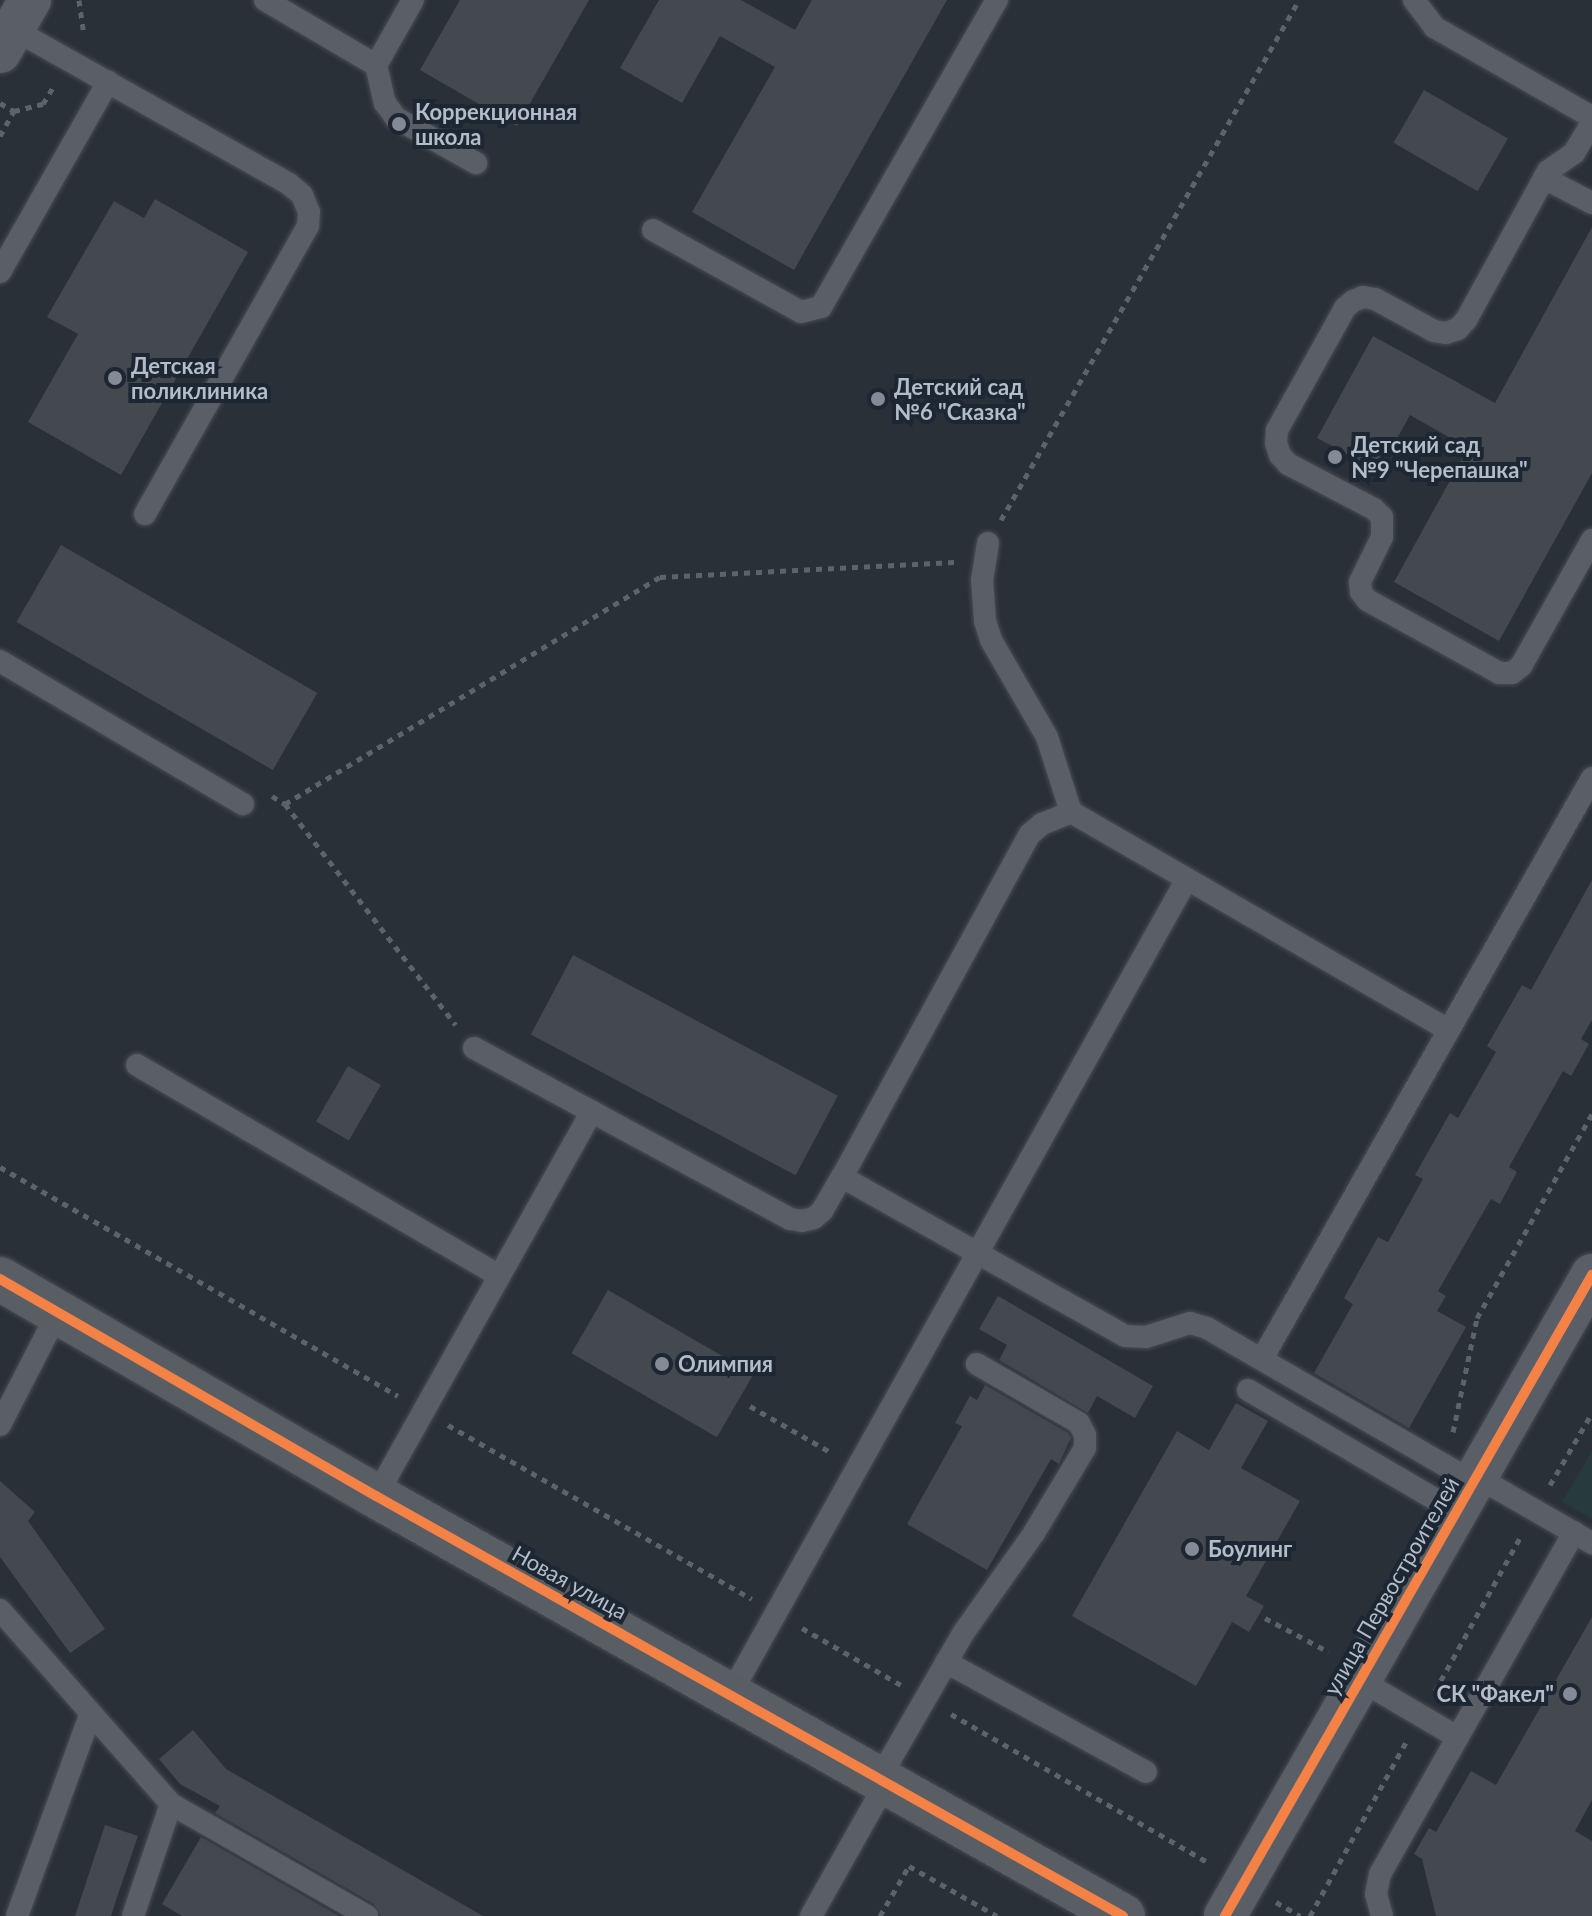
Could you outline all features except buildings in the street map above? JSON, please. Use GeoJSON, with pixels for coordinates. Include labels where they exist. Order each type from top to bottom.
{"type":"FeatureCollection","features":[{"type":"Feature","properties":{"kind":"street","name":"улица Первостроителей"},"geometry":{"type":"LineString","coordinates":[[1235,1900],[1345,1666],[1469,1490],[1592,1275]]}},
{"type":"Feature","properties":{"kind":"street","name":"Новая улица"},"geometry":{"type":"LineString","coordinates":[[0,1279],[376,1496],[1123,1916]]}},
{"type":"Feature","properties":{"kind":"lane"},"geometry":{"type":"LineString","coordinates":[[265,0],[376,65]]}},
{"type":"Feature","properties":{"kind":"lane"},"geometry":{"type":"LineString","coordinates":[[413,0],[376,65],[385,103],[396,118],[476,163]]}},
{"type":"Feature","properties":{"kind":"lane"},"geometry":{"type":"LineString","coordinates":[[653,230],[801,312],[812,313],[821,307],[997,0]]}},
{"type":"Feature","properties":{"kind":"lane"},"geometry":{"type":"LineString","coordinates":[[1414,0],[1434,27],[1592,120],[1578,149],[1544,178],[1466,320],[1458,329],[1446,333],[1434,331],[1375,299],[1363,297],[1345,308],[1277,430],[1276,443],[1280,455],[1288,464],[1374,509],[1382,517],[1382,537],[1360,582],[1361,592],[1367,600],[1499,673],[1512,673],[1521,666],[1592,540]]}},
{"type":"Feature","properties":{"kind":"lane"},"geometry":{"type":"LineString","coordinates":[[14,27],[289,184],[302,195],[309,212],[308,226],[145,514]]}},
{"type":"Feature","properties":{"kind":"lane"},"geometry":{"type":"LineString","coordinates":[[0,272],[108,82]]}},
{"type":"Feature","properties":{"kind":"lane"},"geometry":{"type":"LineString","coordinates":[[1544,178],[1592,203]]}},
{"type":"Feature","properties":{"kind":"lane"},"geometry":{"type":"LineString","coordinates":[[986,552],[982,596],[991,640],[1047,737],[1071,812],[1449,1030]]}},
{"type":"Feature","properties":{"kind":"lane"},"geometry":{"type":"LineString","coordinates":[[0,661],[243,804]]}},
{"type":"Feature","properties":{"kind":"lane"},"geometry":{"type":"LineString","coordinates":[[1262,1359],[1590,785]]}},
{"type":"Feature","properties":{"kind":"lane"},"geometry":{"type":"LineString","coordinates":[[474,1048],[790,1219],[802,1221],[814,1218],[822,1211],[842,1177],[1030,834],[1042,824],[1071,812]]}},
{"type":"Feature","properties":{"kind":"lane"},"geometry":{"type":"LineString","coordinates":[[730,1695],[980,1254],[1187,879]]}},
{"type":"Feature","properties":{"kind":"lane"},"geometry":{"type":"LineString","coordinates":[[137,1065],[499,1276]]}},
{"type":"Feature","properties":{"kind":"lane"},"geometry":{"type":"LineString","coordinates":[[376,1496],[592,1111]]}},
{"type":"Feature","properties":{"kind":"lane"},"geometry":{"type":"LineString","coordinates":[[842,1177],[1125,1336],[1146,1337],[1190,1323],[1199,1325],[1262,1359],[1469,1490]]}},
{"type":"Feature","properties":{"kind":"lane"},"geometry":{"type":"LineString","coordinates":[[0,1425],[58,1312]]}},
{"type":"Feature","properties":{"kind":"lane"},"geometry":{"type":"LineString","coordinates":[[811,1916],[946,1662],[1034,1533],[1085,1448],[1085,1435],[1079,1423],[977,1364]]}},
{"type":"Feature","properties":{"kind":"lane"},"geometry":{"type":"LineString","coordinates":[[1248,1390],[1469,1490],[1535,1511],[1583,1538],[1457,1737],[1380,1874],[1376,1894],[1382,1916]]}},
{"type":"Feature","properties":{"kind":"lane"},"geometry":{"type":"LineString","coordinates":[[0,1610],[171,1804],[367,1916]]}},
{"type":"Feature","properties":{"kind":"lane"},"geometry":{"type":"LineString","coordinates":[[946,1662],[1146,1772]]}},
{"type":"Feature","properties":{"kind":"lane"},"geometry":{"type":"LineString","coordinates":[[1345,1666],[1457,1737]]}},
{"type":"Feature","properties":{"kind":"lane"},"geometry":{"type":"LineString","coordinates":[[17,1916],[91,1713]]}},
{"type":"Feature","properties":{"kind":"lane"},"geometry":{"type":"LineString","coordinates":[[133,1916],[171,1804]]}},
{"type":"Feature","properties":{"kind":"path"},"geometry":{"type":"LineString","coordinates":[[285,804],[660,577],[986,552],[1299,0]]}},
{"type":"Feature","properties":{"kind":"path"},"geometry":{"type":"LineString","coordinates":[[0,103],[14,111]]}},
{"type":"Feature","properties":{"kind":"path"},"geometry":{"type":"LineString","coordinates":[[0,1167],[925,1699],[1235,1900],[1300,1916]]}},
{"type":"Feature","properties":{"kind":"path"},"geometry":{"type":"LineString","coordinates":[[750,1406],[859,1468]]}},
{"type":"Feature","properties":{"kind":"path"},"geometry":{"type":"LineString","coordinates":[[1310,1916],[1592,1413]]}},
{"type":"Feature","properties":{"kind":"path"},"geometry":{"type":"LineString","coordinates":[[1265,1618],[1345,1666]]}},
{"type":"Feature","properties":{"kind":"path"},"geometry":{"type":"LineString","coordinates":[[880,1916],[909,1866],[997,1916]]}},
{"type":"Feature","properties":{"kind":"green space"},"geometry":{"type":"Polygon","coordinates":[[[1592,1451],[1592,1519],[1562,1502],[1592,1451]]]}},
{"type":"Feature","properties":{"kind":"cycle path"},"geometry":{"type":"LineString","coordinates":[[1225,1916],[1592,1275]]}},
{"type":"Feature","properties":{"kind":"cycle path"},"geometry":{"type":"LineString","coordinates":[[0,1279],[376,1496],[1123,1916]]}},
{"type":"Feature","properties":{"kind":"place","name":"Коррекционная школа"},"geometry":{"type":"Point","coordinates":[399,124]}},
{"type":"Feature","properties":{"kind":"place","name":"Детская поликлиника"},"geometry":{"type":"Point","coordinates":[115,378]}},
{"type":"Feature","properties":{"kind":"place","name":"Детский сад №6 \"Сказка\""},"geometry":{"type":"Point","coordinates":[878,399]}},
{"type":"Feature","properties":{"kind":"place","name":"Детский сад №9 \"Черепашка\""},"geometry":{"type":"Point","coordinates":[1335,457]}},
{"type":"Feature","properties":{"kind":"place","name":"Олимпия"},"geometry":{"type":"Point","coordinates":[662,1364]}},
{"type":"Feature","properties":{"kind":"place","name":"Боулинг"},"geometry":{"type":"Point","coordinates":[1192,1549]}},
{"type":"Feature","properties":{"kind":"place","name":"СК \"Факел\""},"geometry":{"type":"Point","coordinates":[1570,1694]}}]}
